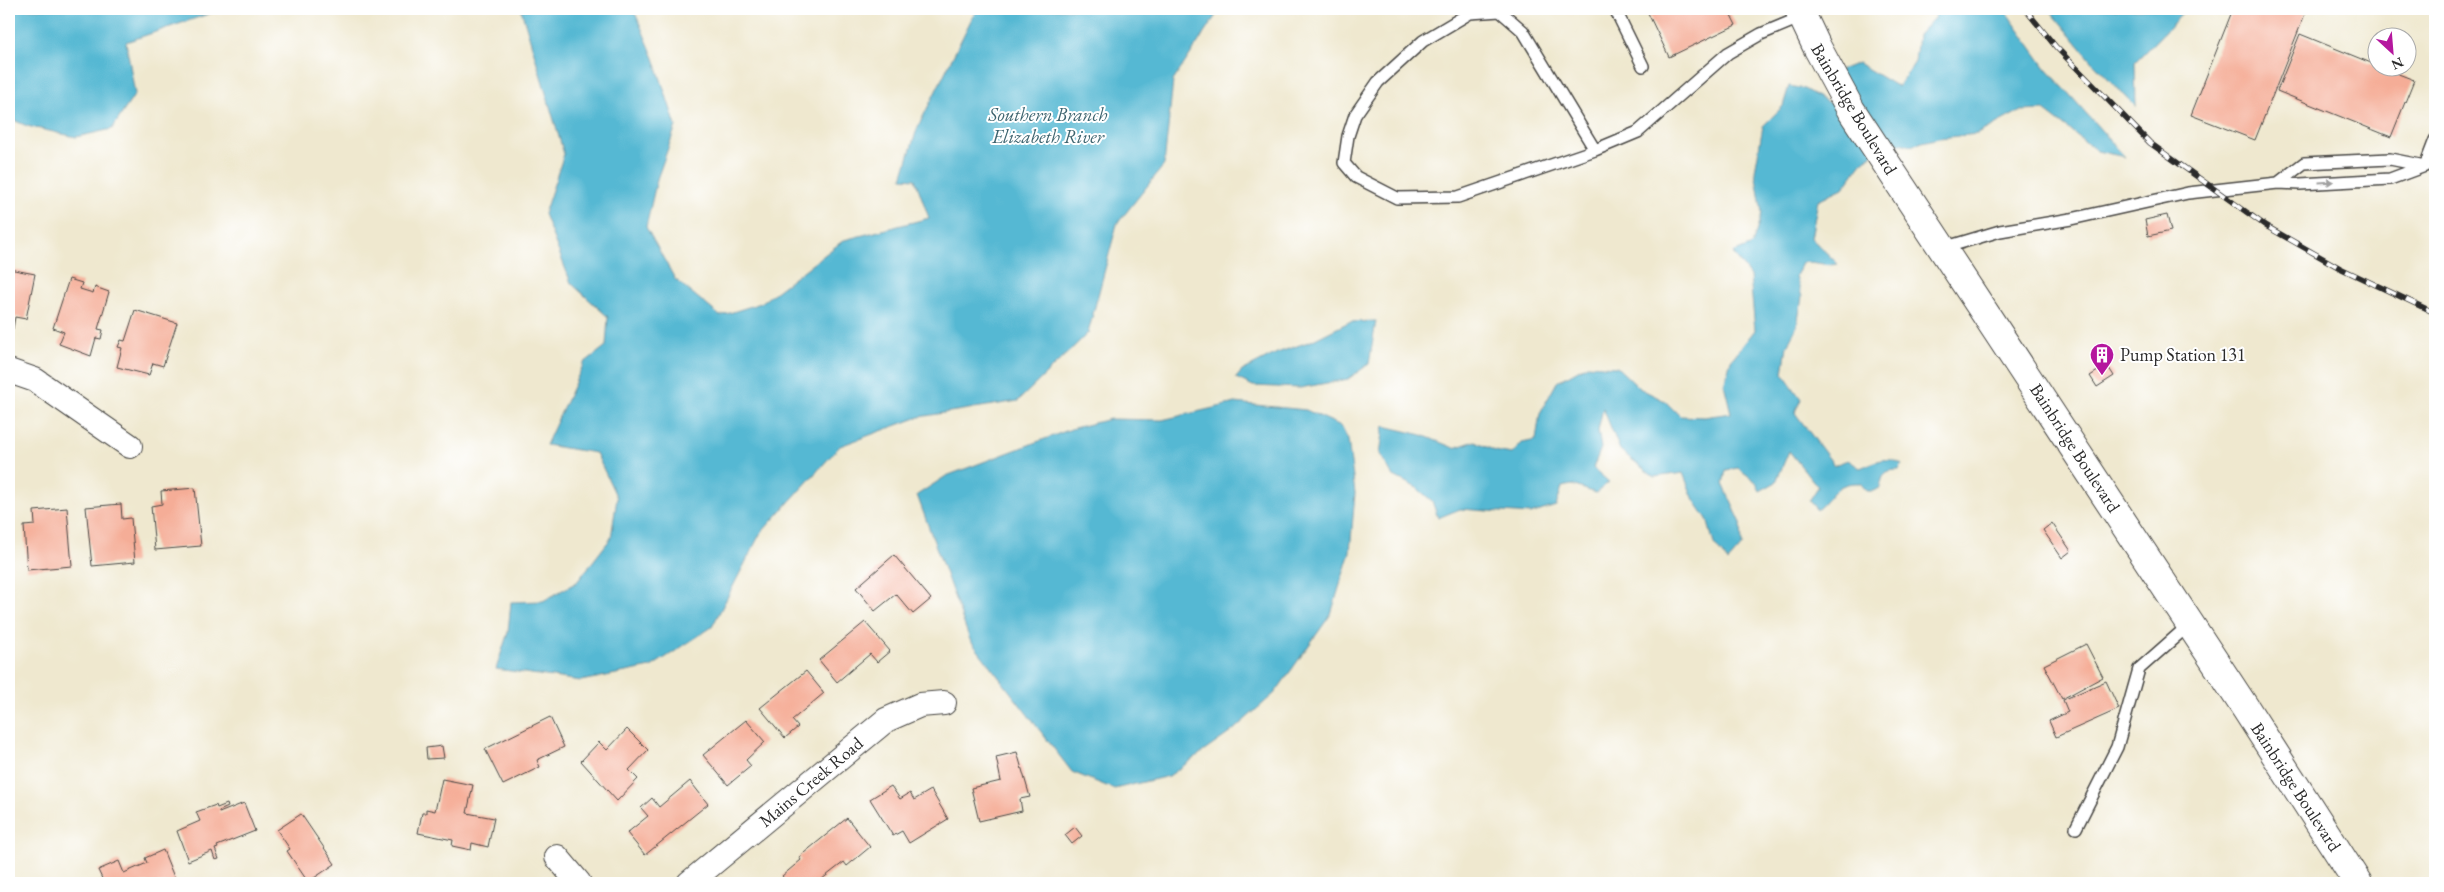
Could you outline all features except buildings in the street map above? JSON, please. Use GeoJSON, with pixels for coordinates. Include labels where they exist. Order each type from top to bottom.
{"type":"FeatureCollection","features":[{"type":"Feature","properties":{"kind":"main road","name":"Bainbridge Boulevard"},"geometry":{"type":"LineString","coordinates":[[1800,13],[1816,47],[1851,110],[1890,171],[1943,248],[2358,883]]}},
{"type":"Feature","properties":{"kind":"street"},"geometry":{"type":"LineString","coordinates":[[9,371],[35,380],[130,446]]}},
{"type":"Feature","properties":{"kind":"street","name":"Mains Creek Road"},"geometry":{"type":"LineString","coordinates":[[689,883],[886,720],[920,705],[944,703]]}},
{"type":"Feature","properties":{"kind":"street"},"geometry":{"type":"LineString","coordinates":[[557,857],[579,883]]}},
{"type":"Feature","properties":{"kind":"lane"},"geometry":{"type":"LineString","coordinates":[[1615,9],[1643,66]]}},
{"type":"Feature","properties":{"kind":"lane"},"geometry":{"type":"LineString","coordinates":[[1595,150],[1523,31],[1500,11],[1470,13],[1423,40],[1378,82],[1355,115],[1348,136],[1344,163],[1356,177],[1397,198],[1458,197],[1595,150],[1638,132],[1728,53],[1800,13]]}},
{"type":"Feature","properties":{"kind":"lane"},"geometry":{"type":"LineString","coordinates":[[1943,248],[2000,231],[2071,220],[2188,193],[2278,182],[2300,184],[2390,179],[2425,166],[2434,147]]}},
{"type":"Feature","properties":{"kind":"lane"},"geometry":{"type":"LineString","coordinates":[[2278,182],[2304,163],[2390,159],[2425,166]]}},
{"type":"Feature","properties":{"kind":"lane"},"geometry":{"type":"LineString","coordinates":[[2076,828],[2117,747],[2139,669],[2190,624]]}},
{"type":"Feature","properties":{"kind":"water"},"geometry":{"type":"Polygon","coordinates":[[[9,9],[223,9],[126,42],[135,94],[112,129],[76,137],[27,126],[9,118],[9,9]]]}},
{"type":"Feature","properties":{"kind":"water","name":"Southern Branch Elizabeth River"},"geometry":{"type":"Polygon","coordinates":[[[521,9],[629,9],[636,15],[654,58],[676,126],[657,179],[646,227],[675,279],[720,316],[761,303],[844,240],[929,218],[915,179],[902,178],[917,129],[973,16],[979,9],[1220,9],[1173,81],[1164,165],[1117,224],[1088,333],[1018,401],[919,417],[840,446],[760,534],[712,627],[651,667],[581,681],[496,669],[508,632],[511,602],[543,601],[577,582],[611,538],[617,498],[596,453],[546,445],[584,363],[606,346],[608,317],[571,283],[544,214],[564,154],[521,9]]]}},
{"type":"Feature","properties":{"kind":"water"},"geometry":{"type":"Polygon","coordinates":[[[1934,9],[2004,9],[2046,68],[2125,157],[2097,151],[2044,110],[2020,111],[1977,134],[1939,138],[1910,145],[1888,141],[1862,163],[1843,188],[1818,200],[1811,238],[1838,264],[1802,263],[1796,276],[1802,297],[1797,326],[1787,346],[1783,373],[1801,399],[1795,413],[1834,465],[1848,460],[1860,468],[1881,460],[1892,460],[1902,465],[1899,470],[1890,471],[1885,474],[1880,488],[1867,491],[1860,483],[1845,485],[1840,487],[1817,510],[1809,501],[1818,487],[1789,451],[1776,482],[1760,491],[1755,481],[1738,468],[1726,470],[1723,484],[1741,523],[1742,546],[1728,562],[1714,544],[1707,519],[1694,500],[1683,473],[1654,477],[1620,450],[1603,408],[1598,430],[1601,448],[1593,468],[1609,482],[1596,493],[1572,485],[1562,487],[1556,506],[1530,514],[1460,509],[1438,518],[1432,501],[1417,488],[1392,475],[1380,454],[1384,426],[1422,435],[1454,448],[1475,441],[1495,451],[1512,454],[1522,443],[1536,440],[1540,413],[1557,382],[1587,365],[1617,367],[1639,388],[1665,401],[1680,416],[1704,417],[1731,413],[1724,384],[1731,360],[1755,330],[1750,276],[1733,253],[1752,245],[1762,213],[1755,171],[1763,126],[1783,106],[1789,86],[1804,89],[1831,104],[1828,75],[1858,63],[1898,87],[1915,62],[1918,35],[1935,17],[1934,9]]]}},
{"type":"Feature","properties":{"kind":"water"},"geometry":{"type":"Polygon","coordinates":[[[2049,9],[2187,9],[2135,62],[2136,107],[2096,66],[2049,9]]]}},
{"type":"Feature","properties":{"kind":"water"},"geometry":{"type":"Polygon","coordinates":[[[1376,321],[1369,364],[1348,379],[1300,388],[1253,386],[1236,378],[1242,371],[1277,353],[1311,341],[1349,322],[1376,321]]]}},
{"type":"Feature","properties":{"kind":"water"},"geometry":{"type":"Polygon","coordinates":[[[1235,403],[1306,410],[1341,426],[1348,440],[1355,493],[1350,552],[1331,614],[1275,693],[1231,732],[1169,776],[1114,789],[1072,772],[970,640],[917,495],[946,476],[1074,428],[1110,419],[1162,420],[1235,403]]]}},
{"type":"Feature","properties":{"kind":"railway"},"geometry":{"type":"LineString","coordinates":[[2025,9],[2056,47],[2150,143],[2266,226],[2340,268],[2435,313]]}},
{"type":"Feature","properties":{"kind":"place","name":"Pump Station 131"},"geometry":{"type":"Point","coordinates":[2102,376]}}]}
